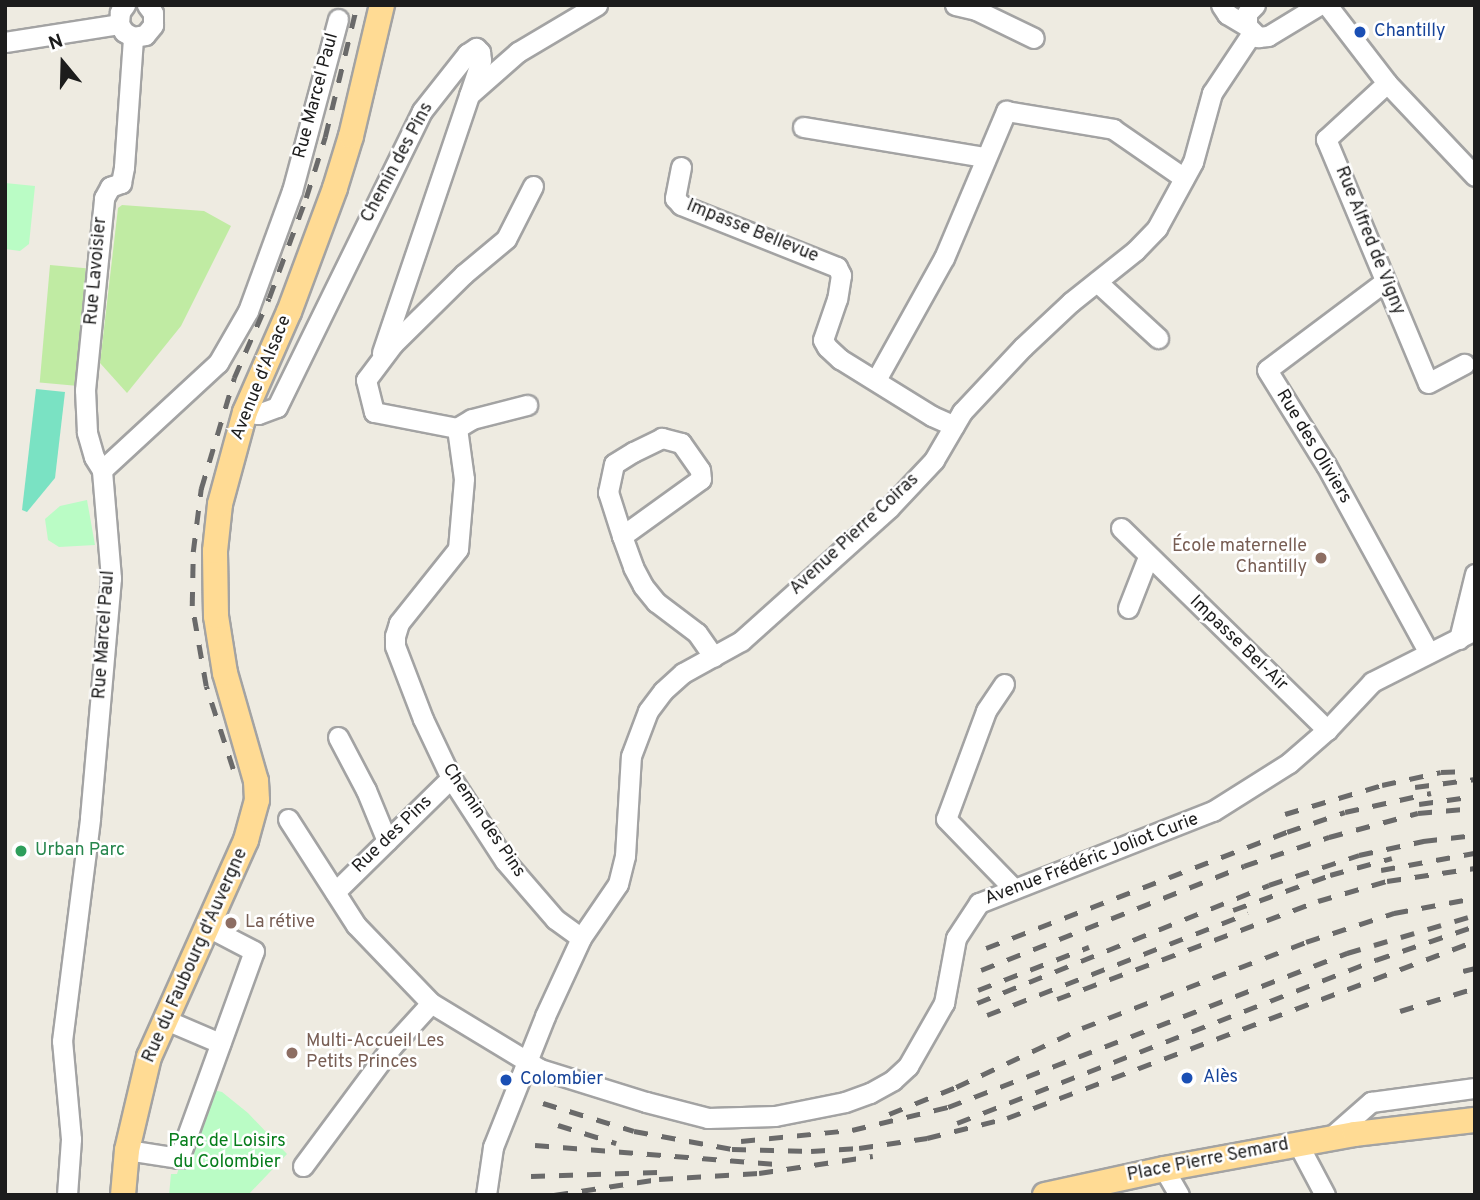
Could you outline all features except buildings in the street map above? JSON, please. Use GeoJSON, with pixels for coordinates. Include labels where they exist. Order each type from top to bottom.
{"type":"FeatureCollection","features":[{"type":"Feature","properties":{"kind":"main road","name":"Avenue d'Alsace"},"geometry":{"type":"LineString","coordinates":[[257,800],[256,780],[225,673],[216,616],[215,551],[220,505],[245,412],[289,312],[335,188],[351,136],[382,5]]}},
{"type":"Feature","properties":{"kind":"main road","name":"Rue du Faubourg d'Auvergne"},"geometry":{"type":"LineString","coordinates":[[123,1195],[127,1150],[149,1057],[246,840],[257,800]]}},
{"type":"Feature","properties":{"kind":"main road","name":"Place Pierre Semard"},"geometry":{"type":"LineString","coordinates":[[1045,1195],[1298,1144],[1475,1120]]}},
{"type":"Feature","properties":{"kind":"street"},"geometry":{"type":"LineString","coordinates":[[469,95],[517,52],[597,5]]}},
{"type":"Feature","properties":{"kind":"street"},"geometry":{"type":"LineString","coordinates":[[955,5],[977,8],[1034,38]]}},
{"type":"Feature","properties":{"kind":"street"},"geometry":{"type":"LineString","coordinates":[[1221,5],[1227,14],[1258,37],[1268,36],[1319,5]]}},
{"type":"Feature","properties":{"kind":"street","name":"Avenue Pierre Coiras"},"geometry":{"type":"LineString","coordinates":[[486,1195],[493,1147],[526,1060],[582,938],[618,884],[625,856],[631,756],[648,711],[663,691],[683,673],[741,641],[889,508],[934,460],[962,412],[1023,347],[1135,251],[1157,228],[1193,162],[1212,93],[1249,30],[1247,13],[1255,5]]}},
{"type":"Feature","properties":{"kind":"street"},"geometry":{"type":"LineString","coordinates":[[1327,5],[1387,83],[1468,153],[1475,176]]}},
{"type":"Feature","properties":{"kind":"street"},"geometry":{"type":"LineString","coordinates":[[5,42],[126,22],[145,34],[153,25],[150,6]]}},
{"type":"Feature","properties":{"kind":"street","name":"Rue Marcel Paul"},"geometry":{"type":"LineString","coordinates":[[67,1195],[71,1139],[62,1041],[90,818],[111,578],[102,470],[218,363],[248,311],[292,191],[338,19]]}},
{"type":"Feature","properties":{"kind":"street","name":"Rue Lavoisier"},"geometry":{"type":"LineString","coordinates":[[102,470],[94,457],[88,432],[85,390],[104,198],[110,187],[121,183],[124,167],[126,22]]}},
{"type":"Feature","properties":{"kind":"street","name":"Chemin des Pins"},"geometry":{"type":"LineString","coordinates":[[245,412],[258,414],[277,407],[422,111],[467,54],[476,48],[480,52],[481,60],[378,364]]}},
{"type":"Feature","properties":{"kind":"street","name":"Rue Alfred de Vigny"},"geometry":{"type":"LineString","coordinates":[[1387,83],[1326,139],[1428,383],[1464,364]]}},
{"type":"Feature","properties":{"kind":"street"},"geometry":{"type":"LineString","coordinates":[[876,380],[944,258],[1006,111],[1114,129],[1184,178]]}},
{"type":"Feature","properties":{"kind":"street"},"geometry":{"type":"LineString","coordinates":[[803,127],[985,157]]}},
{"type":"Feature","properties":{"kind":"street","name":"Impasse Bellevue"},"geometry":{"type":"LineString","coordinates":[[681,167],[675,198],[681,205],[837,267],[841,275],[837,299],[823,340],[840,359],[932,416],[954,426]]}},
{"type":"Feature","properties":{"kind":"street","name":"Chemin des Pins"},"geometry":{"type":"LineString","coordinates":[[533,186],[506,239],[464,274],[393,344],[366,380],[374,412],[457,428],[464,479],[458,549],[399,623],[394,636],[395,646],[423,719],[451,778],[505,861],[555,919],[582,938]]}},
{"type":"Feature","properties":{"kind":"street"},"geometry":{"type":"LineString","coordinates":[[1097,282],[1158,338]]}},
{"type":"Feature","properties":{"kind":"street","name":"Rue des Oliviers"},"geometry":{"type":"LineString","coordinates":[[1384,282],[1267,370],[1326,465],[1429,653]]}},
{"type":"Feature","properties":{"kind":"street"},"geometry":{"type":"LineString","coordinates":[[457,428],[472,419],[527,405]]}},
{"type":"Feature","properties":{"kind":"street"},"geometry":{"type":"LineString","coordinates":[[622,536],[701,479],[700,470],[681,443],[662,438],[614,464],[608,492],[622,536],[643,586],[656,602],[698,633],[714,657]]}},
{"type":"Feature","properties":{"kind":"street","name":"Impasse Bel-Air"},"geometry":{"type":"LineString","coordinates":[[1121,528],[1327,730]]}},
{"type":"Feature","properties":{"kind":"street"},"geometry":{"type":"LineString","coordinates":[[1128,608],[1148,556]]}},
{"type":"Feature","properties":{"kind":"street"},"geometry":{"type":"LineString","coordinates":[[1467,635],[1475,574]]}},
{"type":"Feature","properties":{"kind":"street","name":"Avenue Frédéric Joliot Curie"},"geometry":{"type":"LineString","coordinates":[[288,819],[356,925],[430,1003],[540,1069],[708,1118],[775,1116],[845,1102],[884,1086],[908,1066],[944,1003],[956,937],[979,903],[1213,811],[1260,784],[1327,730],[1372,681],[1467,635]]}},
{"type":"Feature","properties":{"kind":"street"},"geometry":{"type":"LineString","coordinates":[[1004,684],[986,711],[946,819],[1013,888]]}},
{"type":"Feature","properties":{"kind":"street"},"geometry":{"type":"LineString","coordinates":[[338,737],[366,790],[387,841]]}},
{"type":"Feature","properties":{"kind":"street","name":"Rue des Pins"},"geometry":{"type":"LineString","coordinates":[[335,892],[451,778]]}},
{"type":"Feature","properties":{"kind":"street"},"geometry":{"type":"LineString","coordinates":[[127,1150],[179,1158],[254,951],[206,926]]}},
{"type":"Feature","properties":{"kind":"street"},"geometry":{"type":"LineString","coordinates":[[303,1166],[392,1046],[430,1003]]}},
{"type":"Feature","properties":{"kind":"street"},"geometry":{"type":"LineString","coordinates":[[166,1020],[220,1043]]}},
{"type":"Feature","properties":{"kind":"street"},"geometry":{"type":"LineString","coordinates":[[1330,1139],[1371,1102],[1475,1088]]}},
{"type":"Feature","properties":{"kind":"street"},"geometry":{"type":"LineString","coordinates":[[1298,1144],[1325,1195]]}},
{"type":"Feature","properties":{"kind":"street"},"geometry":{"type":"LineString","coordinates":[[1164,1169],[1179,1195]]}},
{"type":"Feature","properties":{"kind":"green space"},"geometry":{"type":"Polygon","coordinates":[[[5,183],[35,186],[29,244],[20,251],[5,249],[5,183]]]}},
{"type":"Feature","properties":{"kind":"green space"},"geometry":{"type":"Polygon","coordinates":[[[122,205],[204,211],[231,226],[181,326],[127,393],[100,363],[118,208],[122,205]]]}},
{"type":"Feature","properties":{"kind":"green space"},"geometry":{"type":"Polygon","coordinates":[[[50,265],[86,268],[76,386],[40,383],[50,265]]]}},
{"type":"Feature","properties":{"kind":"green space"},"geometry":{"type":"Polygon","coordinates":[[[36,389],[65,392],[55,478],[27,512],[22,510],[36,389]]]}},
{"type":"Feature","properties":{"kind":"green space"},"geometry":{"type":"Polygon","coordinates":[[[87,500],[95,545],[59,547],[48,540],[45,519],[60,506],[87,500]]]}},
{"type":"Feature","properties":{"kind":"green space","name":"Parc de Loisirs du Colombier"},"geometry":{"type":"Polygon","coordinates":[[[204,1088],[222,1092],[248,1113],[287,1154],[248,1195],[169,1195],[171,1174],[177,1174],[204,1088]]]}},
{"type":"Feature","properties":{"kind":"railway"},"geometry":{"type":"LineString","coordinates":[[233,769],[206,686],[192,606],[193,552],[201,489],[234,378],[269,298],[306,198],[325,137],[357,5]]}},
{"type":"Feature","properties":{"kind":"railway"},"geometry":{"type":"LineString","coordinates":[[1285,814],[1382,785],[1441,772],[1468,771]]}},
{"type":"Feature","properties":{"kind":"railway"},"geometry":{"type":"LineString","coordinates":[[1415,787],[1475,779]]}},
{"type":"Feature","properties":{"kind":"railway"},"geometry":{"type":"LineString","coordinates":[[986,948],[1287,832],[1345,812],[1431,793]]}},
{"type":"Feature","properties":{"kind":"railway"},"geometry":{"type":"LineString","coordinates":[[1419,804],[1475,796]]}},
{"type":"Feature","properties":{"kind":"railway"},"geometry":{"type":"LineString","coordinates":[[981,970],[1244,866],[1329,837],[1418,813],[1475,808]]}},
{"type":"Feature","properties":{"kind":"railway"},"geometry":{"type":"LineString","coordinates":[[977,1003],[1269,885],[1359,855],[1423,841],[1475,835]]}},
{"type":"Feature","properties":{"kind":"railway"},"geometry":{"type":"LineString","coordinates":[[1381,870],[1475,853]]}},
{"type":"Feature","properties":{"kind":"railway"},"geometry":{"type":"LineString","coordinates":[[1233,910],[1330,875],[1392,858]]}},
{"type":"Feature","properties":{"kind":"railway"},"geometry":{"type":"LineString","coordinates":[[1057,999],[1318,901],[1387,881],[1475,868]]}},
{"type":"Feature","properties":{"kind":"railway"},"geometry":{"type":"LineString","coordinates":[[889,1114],[956,1087],[1082,1028],[1306,942],[1394,913],[1475,898]]}},
{"type":"Feature","properties":{"kind":"railway"},"geometry":{"type":"LineString","coordinates":[[987,1015],[1248,913]]}},
{"type":"Feature","properties":{"kind":"railway"},"geometry":{"type":"LineString","coordinates":[[741,1141],[852,1130],[948,1107],[1347,953],[1475,915]]}},
{"type":"Feature","properties":{"kind":"railway"},"geometry":{"type":"LineString","coordinates":[[957,1123],[1376,960],[1475,926]]}},
{"type":"Feature","properties":{"kind":"railway"},"geometry":{"type":"LineString","coordinates":[[543,1103],[634,1131],[732,1149],[811,1151],[859,1148],[927,1138],[1007,1118],[1475,941]]}},
{"type":"Feature","properties":{"kind":"railway"},"geometry":{"type":"LineString","coordinates":[[978,990],[1089,947]]}},
{"type":"Feature","properties":{"kind":"railway"},"geometry":{"type":"LineString","coordinates":[[1463,971],[1475,968]]}},
{"type":"Feature","properties":{"kind":"railway"},"geometry":{"type":"LineString","coordinates":[[1400,1011],[1475,988]]}},
{"type":"Feature","properties":{"kind":"railway"},"geometry":{"type":"LineString","coordinates":[[558,1125],[616,1143]]}},
{"type":"Feature","properties":{"kind":"railway"},"geometry":{"type":"LineString","coordinates":[[535,1145],[779,1164]]}},
{"type":"Feature","properties":{"kind":"railway"},"geometry":{"type":"LineString","coordinates":[[554,1195],[659,1179],[759,1173],[873,1156]]}},
{"type":"Feature","properties":{"kind":"railway"},"geometry":{"type":"LineString","coordinates":[[531,1176],[658,1172]]}},
{"type":"Feature","properties":{"kind":"place","name":"Chantilly"},"geometry":{"type":"Point","coordinates":[1360,32]}},
{"type":"Feature","properties":{"kind":"place","name":"École maternelle Chantilly"},"geometry":{"type":"Point","coordinates":[1321,558]}},
{"type":"Feature","properties":{"kind":"place","name":"Urban Parc"},"geometry":{"type":"Point","coordinates":[21,851]}},
{"type":"Feature","properties":{"kind":"place","name":"La rétive"},"geometry":{"type":"Point","coordinates":[231,923]}},
{"type":"Feature","properties":{"kind":"place","name":"Multi-Accueil Les Petits Princes"},"geometry":{"type":"Point","coordinates":[292,1053]}},
{"type":"Feature","properties":{"kind":"place","name":"Alès"},"geometry":{"type":"Point","coordinates":[1187,1078]}},
{"type":"Feature","properties":{"kind":"place","name":"Colombier"},"geometry":{"type":"Point","coordinates":[506,1080]}}]}
